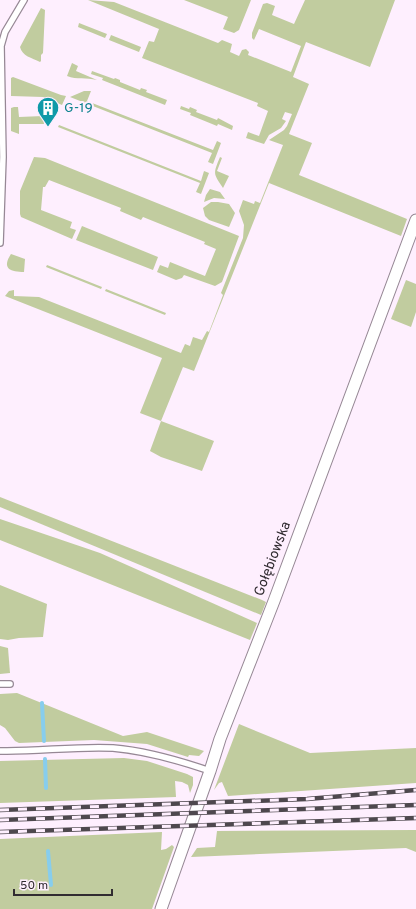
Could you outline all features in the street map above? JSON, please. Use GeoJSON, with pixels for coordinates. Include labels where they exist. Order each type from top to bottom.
{"type":"FeatureCollection","features":[{"type":"Feature","properties":{"kind":"street","name":"Gołębiowska"},"geometry":{"type":"LineString","coordinates":[[161,909],[220,739],[274,601],[416,220]]}},
{"type":"Feature","properties":{"kind":"lane"},"geometry":{"type":"LineString","coordinates":[[0,243],[3,157],[1,46],[5,32],[24,0]]}},
{"type":"Feature","properties":{"kind":"lane"},"geometry":{"type":"LineString","coordinates":[[0,684],[10,684]]}},
{"type":"Feature","properties":{"kind":"lane"},"geometry":{"type":"LineString","coordinates":[[0,751],[111,748],[154,754],[210,771]]}},
{"type":"Feature","properties":{"kind":"green space"},"geometry":{"type":"Polygon","coordinates":[[[88,0],[114,2],[218,43],[222,40],[232,44],[230,52],[239,56],[242,50],[246,49],[249,52],[248,55],[291,72],[301,46],[259,29],[254,40],[252,38],[252,33],[263,4],[267,3],[275,6],[272,15],[294,24],[305,0],[395,0],[370,67],[306,42],[293,77],[309,84],[289,134],[312,143],[299,175],[407,219],[401,236],[269,183],[194,371],[183,367],[161,421],[140,413],[162,358],[5,296],[9,291],[14,290],[14,296],[39,297],[181,353],[185,344],[190,346],[193,337],[202,340],[207,331],[209,332],[223,295],[221,293],[243,238],[244,225],[239,211],[243,200],[254,204],[255,201],[260,203],[283,145],[269,140],[284,130],[292,114],[285,112],[282,119],[286,121],[281,128],[269,135],[264,144],[246,138],[248,132],[259,136],[268,111],[257,106],[258,103],[142,58],[149,41],[154,42],[159,29],[88,0]]]}},
{"type":"Feature","properties":{"kind":"green space"},"geometry":{"type":"Polygon","coordinates":[[[184,0],[251,0],[239,30],[234,33],[223,29],[228,17],[184,0]]]}},
{"type":"Feature","properties":{"kind":"green space"},"geometry":{"type":"Polygon","coordinates":[[[41,8],[45,10],[43,53],[41,55],[40,62],[25,55],[20,47],[41,8]]]}},
{"type":"Feature","properties":{"kind":"green space"},"geometry":{"type":"Polygon","coordinates":[[[79,23],[107,34],[105,38],[78,27],[79,23]]]}},
{"type":"Feature","properties":{"kind":"green space"},"geometry":{"type":"Polygon","coordinates":[[[111,35],[141,47],[139,52],[109,40],[111,35]]]}},
{"type":"Feature","properties":{"kind":"green space"},"geometry":{"type":"Polygon","coordinates":[[[72,63],[78,66],[76,71],[97,80],[67,76],[72,63]]]}},
{"type":"Feature","properties":{"kind":"green space"},"geometry":{"type":"Polygon","coordinates":[[[92,71],[114,79],[115,78],[120,80],[120,82],[140,90],[141,88],[147,90],[146,92],[167,100],[165,105],[102,80],[103,78],[91,74],[92,71]]]}},
{"type":"Feature","properties":{"kind":"green space"},"geometry":{"type":"Polygon","coordinates":[[[13,77],[66,96],[62,105],[43,97],[11,96],[11,78],[13,77]]]}},
{"type":"Feature","properties":{"kind":"green space"},"geometry":{"type":"Polygon","coordinates":[[[84,91],[91,91],[87,101],[213,150],[217,141],[221,143],[213,164],[208,162],[212,153],[70,97],[84,91]]]}},
{"type":"Feature","properties":{"kind":"green space"},"geometry":{"type":"Polygon","coordinates":[[[181,106],[189,109],[190,107],[197,110],[196,112],[217,120],[218,118],[233,126],[232,130],[218,124],[217,126],[190,115],[191,113],[180,109],[181,106]]]}},
{"type":"Feature","properties":{"kind":"green space"},"geometry":{"type":"Polygon","coordinates":[[[18,107],[19,117],[43,116],[44,124],[19,124],[19,134],[11,131],[11,108],[18,107]]]}},
{"type":"Feature","properties":{"kind":"green space"},"geometry":{"type":"Polygon","coordinates":[[[59,125],[201,181],[204,171],[209,173],[201,194],[196,192],[200,183],[58,127],[59,125]]]}},
{"type":"Feature","properties":{"kind":"green space"},"geometry":{"type":"Polygon","coordinates":[[[34,157],[45,158],[239,236],[222,282],[215,286],[184,275],[182,278],[176,280],[157,272],[160,265],[168,268],[170,262],[205,276],[216,249],[204,244],[205,242],[143,217],[141,220],[120,211],[121,208],[49,180],[45,187],[43,187],[41,210],[72,222],[70,228],[76,230],[72,239],[21,217],[20,191],[34,157]]]}},
{"type":"Feature","properties":{"kind":"green space"},"geometry":{"type":"Polygon","coordinates":[[[220,157],[222,158],[217,171],[229,176],[223,188],[215,173],[220,157]]]}},
{"type":"Feature","properties":{"kind":"green space"},"geometry":{"type":"Polygon","coordinates":[[[210,189],[220,192],[225,199],[214,198],[204,202],[210,189]]]}},
{"type":"Feature","properties":{"kind":"green space"},"geometry":{"type":"Polygon","coordinates":[[[211,202],[229,204],[235,213],[229,227],[209,220],[205,216],[203,208],[211,202]]]}},
{"type":"Feature","properties":{"kind":"green space"},"geometry":{"type":"Polygon","coordinates":[[[82,226],[158,257],[153,270],[76,240],[82,226]]]}},
{"type":"Feature","properties":{"kind":"green space"},"geometry":{"type":"Polygon","coordinates":[[[11,254],[25,259],[24,272],[9,269],[7,263],[11,254]]]}},
{"type":"Feature","properties":{"kind":"green space"},"geometry":{"type":"Polygon","coordinates":[[[47,265],[102,287],[101,289],[46,267],[47,265]]]}},
{"type":"Feature","properties":{"kind":"green space"},"geometry":{"type":"Polygon","coordinates":[[[406,280],[416,284],[416,312],[411,327],[391,319],[406,280]]]}},
{"type":"Feature","properties":{"kind":"green space"},"geometry":{"type":"Polygon","coordinates":[[[106,289],[166,313],[165,315],[105,291],[106,289]]]}},
{"type":"Feature","properties":{"kind":"green space"},"geometry":{"type":"Polygon","coordinates":[[[161,421],[214,441],[202,471],[161,457],[150,451],[161,421]]]}},
{"type":"Feature","properties":{"kind":"green space"},"geometry":{"type":"Polygon","coordinates":[[[0,497],[262,600],[266,602],[261,615],[0,507],[0,497]]]}},
{"type":"Feature","properties":{"kind":"green space"},"geometry":{"type":"Polygon","coordinates":[[[0,519],[100,553],[257,623],[250,640],[0,540],[0,519]]]}},
{"type":"Feature","properties":{"kind":"green space"},"geometry":{"type":"Polygon","coordinates":[[[0,585],[47,604],[43,637],[8,640],[0,639],[0,585]]]}},
{"type":"Feature","properties":{"kind":"green space"},"geometry":{"type":"Polygon","coordinates":[[[0,646],[8,648],[10,673],[0,674],[0,646]]]}},
{"type":"Feature","properties":{"kind":"green space"},"geometry":{"type":"Polygon","coordinates":[[[17,693],[123,736],[147,732],[204,751],[199,756],[189,755],[188,757],[147,744],[94,740],[19,743],[15,741],[5,728],[0,725],[0,694],[17,693]]]}},
{"type":"Feature","properties":{"kind":"green space"},"geometry":{"type":"Polygon","coordinates":[[[239,724],[310,753],[416,748],[416,783],[228,796],[222,782],[219,783],[214,790],[239,724]]]}},
{"type":"Feature","properties":{"kind":"green space"},"geometry":{"type":"Polygon","coordinates":[[[124,758],[147,761],[193,777],[193,785],[190,793],[188,785],[175,781],[176,797],[0,803],[0,761],[124,758]]]}},
{"type":"Feature","properties":{"kind":"green space"},"geometry":{"type":"Polygon","coordinates":[[[416,830],[416,852],[406,848],[191,857],[197,848],[215,847],[217,831],[416,830]]]}},
{"type":"Feature","properties":{"kind":"green space"},"geometry":{"type":"Polygon","coordinates":[[[162,832],[161,850],[172,845],[174,847],[152,909],[0,909],[0,839],[162,832]]]}},
{"type":"Feature","properties":{"kind":"waterway"},"geometry":{"type":"LineString","coordinates":[[42,703],[44,741]]}},
{"type":"Feature","properties":{"kind":"waterway"},"geometry":{"type":"LineString","coordinates":[[45,759],[46,788]]}},
{"type":"Feature","properties":{"kind":"waterway"},"geometry":{"type":"LineString","coordinates":[[48,851],[51,885]]}},
{"type":"Feature","properties":{"kind":"railway"},"geometry":{"type":"LineString","coordinates":[[0,810],[307,799],[416,790]]}},
{"type":"Feature","properties":{"kind":"railway"},"geometry":{"type":"LineString","coordinates":[[0,820],[416,805]]}},
{"type":"Feature","properties":{"kind":"railway"},"geometry":{"type":"LineString","coordinates":[[0,832],[416,818]]}},
{"type":"Feature","properties":{"kind":"place","name":"G-19"},"geometry":{"type":"Point","coordinates":[48,128]}}]}
